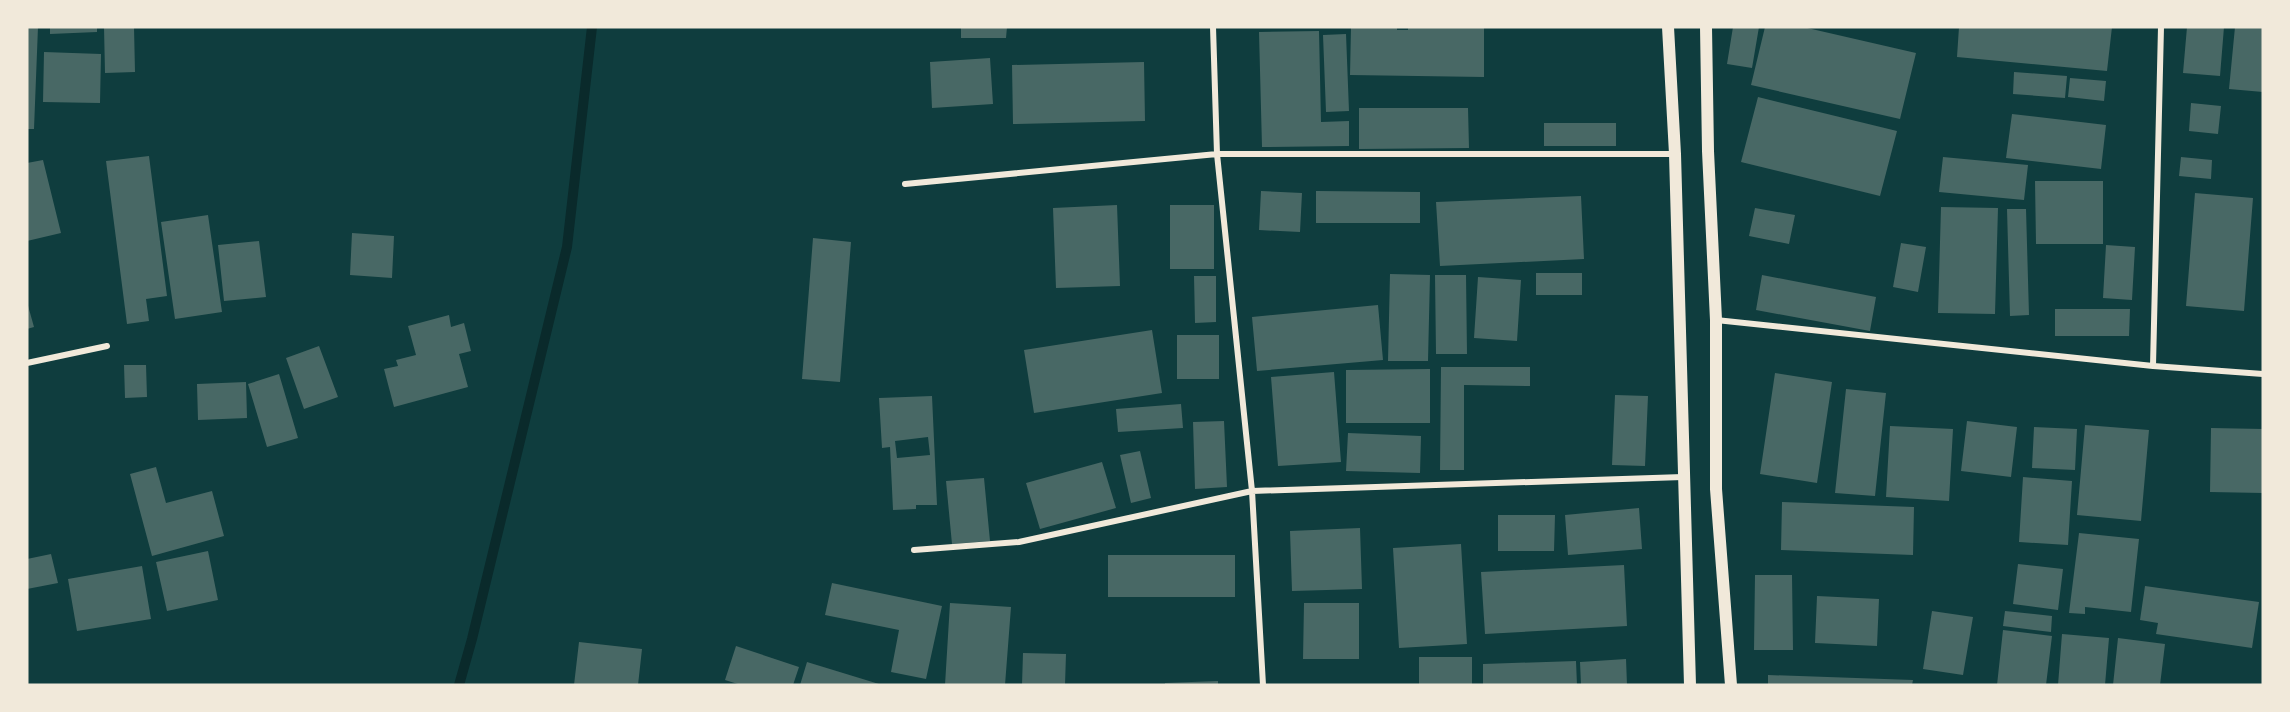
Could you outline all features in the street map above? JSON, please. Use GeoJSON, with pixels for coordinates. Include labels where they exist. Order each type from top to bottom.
{"type":"FeatureCollection","features":[{"type":"Feature","properties":{"kind":"main road"},"geometry":{"type":"LineString","coordinates":[[1668,27],[1675,154],[1690,685]]}},
{"type":"Feature","properties":{"kind":"main road"},"geometry":{"type":"LineString","coordinates":[[1706,27],[1708,150],[1716,320],[1716,489],[1731,685]]}},
{"type":"Feature","properties":{"kind":"street"},"geometry":{"type":"LineString","coordinates":[[1214,27],[1217,154],[1252,491],[1263,685]]}},
{"type":"Feature","properties":{"kind":"street"},"geometry":{"type":"LineString","coordinates":[[2153,366],[2161,27]]}},
{"type":"Feature","properties":{"kind":"street"},"geometry":{"type":"LineString","coordinates":[[905,184],[1217,154],[1675,154]]}},
{"type":"Feature","properties":{"kind":"street"},"geometry":{"type":"LineString","coordinates":[[1716,320],[2153,366],[2263,374]]}},
{"type":"Feature","properties":{"kind":"street"},"geometry":{"type":"LineString","coordinates":[[27,363],[107,346]]}},
{"type":"Feature","properties":{"kind":"street"},"geometry":{"type":"LineString","coordinates":[[914,550],[1019,542],[1252,491],[1683,477]]}},
{"type":"Feature","properties":{"kind":"building"},"geometry":{"type":"Polygon","coordinates":[[[27,27],[38,27],[34,129],[27,129],[27,27]]]}},
{"type":"Feature","properties":{"kind":"building"},"geometry":{"type":"Polygon","coordinates":[[[50,27],[97,27],[97,32],[50,34],[50,27]]]}},
{"type":"Feature","properties":{"kind":"building"},"geometry":{"type":"Polygon","coordinates":[[[104,27],[134,27],[135,72],[105,73],[104,27]]]}},
{"type":"Feature","properties":{"kind":"building"},"geometry":{"type":"Polygon","coordinates":[[[961,27],[1007,27],[1006,38],[961,38],[961,27]]]}},
{"type":"Feature","properties":{"kind":"building"},"geometry":{"type":"Polygon","coordinates":[[[1351,27],[1397,27],[1397,30],[1408,30],[1408,27],[1484,27],[1484,77],[1350,75],[1351,27]]]}},
{"type":"Feature","properties":{"kind":"building"},"geometry":{"type":"Polygon","coordinates":[[[1733,27],[1759,27],[1752,68],[1727,64],[1733,27]]]}},
{"type":"Feature","properties":{"kind":"building"},"geometry":{"type":"Polygon","coordinates":[[[1765,27],[1803,27],[1916,53],[1900,119],[1751,85],[1765,27]]]}},
{"type":"Feature","properties":{"kind":"building"},"geometry":{"type":"Polygon","coordinates":[[[1959,27],[2112,27],[2107,71],[1957,57],[1959,27]]]}},
{"type":"Feature","properties":{"kind":"building"},"geometry":{"type":"Polygon","coordinates":[[[2187,27],[2224,27],[2220,76],[2183,73],[2187,27]]]}},
{"type":"Feature","properties":{"kind":"building"},"geometry":{"type":"Polygon","coordinates":[[[2235,27],[2263,27],[2263,92],[2229,89],[2235,27]]]}},
{"type":"Feature","properties":{"kind":"building"},"geometry":{"type":"Polygon","coordinates":[[[1319,31],[1321,122],[1349,121],[1349,146],[1262,147],[1259,32],[1319,31]]]}},
{"type":"Feature","properties":{"kind":"building"},"geometry":{"type":"Polygon","coordinates":[[[1346,34],[1349,111],[1326,112],[1323,35],[1346,34]]]}},
{"type":"Feature","properties":{"kind":"building"},"geometry":{"type":"Polygon","coordinates":[[[44,52],[101,54],[100,103],[43,102],[44,52]]]}},
{"type":"Feature","properties":{"kind":"building"},"geometry":{"type":"Polygon","coordinates":[[[990,58],[993,104],[932,108],[930,62],[990,58]]]}},
{"type":"Feature","properties":{"kind":"building"},"geometry":{"type":"Polygon","coordinates":[[[1144,62],[1145,121],[1013,124],[1012,65],[1144,62]]]}},
{"type":"Feature","properties":{"kind":"building"},"geometry":{"type":"Polygon","coordinates":[[[2014,72],[2067,76],[2065,98],[2013,94],[2014,72]]]}},
{"type":"Feature","properties":{"kind":"building"},"geometry":{"type":"Polygon","coordinates":[[[2070,78],[2106,81],[2104,101],[2068,97],[2070,78]]]}},
{"type":"Feature","properties":{"kind":"building"},"geometry":{"type":"Polygon","coordinates":[[[1758,97],[1897,131],[1880,196],[1741,162],[1758,97]]]}},
{"type":"Feature","properties":{"kind":"building"},"geometry":{"type":"Polygon","coordinates":[[[2191,103],[2221,106],[2218,134],[2189,131],[2191,103]]]}},
{"type":"Feature","properties":{"kind":"building"},"geometry":{"type":"Polygon","coordinates":[[[1359,108],[1468,108],[1469,148],[1359,149],[1359,108]]]}},
{"type":"Feature","properties":{"kind":"building"},"geometry":{"type":"Polygon","coordinates":[[[2012,114],[2106,125],[2101,169],[2006,158],[2012,114]]]}},
{"type":"Feature","properties":{"kind":"building"},"geometry":{"type":"Polygon","coordinates":[[[1544,123],[1616,123],[1616,146],[1544,146],[1544,123]]]}},
{"type":"Feature","properties":{"kind":"building"},"geometry":{"type":"Polygon","coordinates":[[[149,156],[167,296],[146,299],[149,321],[127,324],[106,161],[149,156]]]}},
{"type":"Feature","properties":{"kind":"building"},"geometry":{"type":"Polygon","coordinates":[[[1943,157],[2028,165],[2024,200],[1939,192],[1943,157]]]}},
{"type":"Feature","properties":{"kind":"building"},"geometry":{"type":"Polygon","coordinates":[[[2181,157],[2212,160],[2211,179],[2179,176],[2181,157]]]}},
{"type":"Feature","properties":{"kind":"building"},"geometry":{"type":"Polygon","coordinates":[[[43,160],[61,233],[27,241],[27,163],[43,160]]]}},
{"type":"Feature","properties":{"kind":"building"},"geometry":{"type":"Polygon","coordinates":[[[2035,181],[2103,181],[2103,244],[2036,244],[2035,181]]]}},
{"type":"Feature","properties":{"kind":"building"},"geometry":{"type":"Polygon","coordinates":[[[1261,191],[1302,193],[1300,232],[1259,230],[1261,191]]]}},
{"type":"Feature","properties":{"kind":"building"},"geometry":{"type":"Polygon","coordinates":[[[1316,191],[1420,192],[1420,223],[1316,223],[1316,191]]]}},
{"type":"Feature","properties":{"kind":"building"},"geometry":{"type":"Polygon","coordinates":[[[2195,193],[2253,198],[2244,311],[2186,306],[2195,193]]]}},
{"type":"Feature","properties":{"kind":"building"},"geometry":{"type":"Polygon","coordinates":[[[1581,196],[1584,259],[1440,266],[1436,202],[1581,196]]]}},
{"type":"Feature","properties":{"kind":"building"},"geometry":{"type":"Polygon","coordinates":[[[1117,205],[1120,286],[1056,288],[1053,208],[1117,205]]]}},
{"type":"Feature","properties":{"kind":"building"},"geometry":{"type":"Polygon","coordinates":[[[1170,205],[1214,205],[1214,269],[1170,269],[1170,205]]]}},
{"type":"Feature","properties":{"kind":"building"},"geometry":{"type":"Polygon","coordinates":[[[1941,207],[1998,208],[1995,314],[1938,313],[1941,207]]]}},
{"type":"Feature","properties":{"kind":"building"},"geometry":{"type":"Polygon","coordinates":[[[1755,208],[1795,215],[1789,244],[1749,236],[1755,208]]]}},
{"type":"Feature","properties":{"kind":"building"},"geometry":{"type":"Polygon","coordinates":[[[2007,209],[2026,209],[2029,315],[2010,316],[2007,209]]]}},
{"type":"Feature","properties":{"kind":"building"},"geometry":{"type":"Polygon","coordinates":[[[208,215],[222,312],[175,319],[161,222],[208,215]]]}},
{"type":"Feature","properties":{"kind":"building"},"geometry":{"type":"Polygon","coordinates":[[[352,233],[394,236],[392,278],[350,275],[352,233]]]}},
{"type":"Feature","properties":{"kind":"building"},"geometry":{"type":"Polygon","coordinates":[[[813,238],[851,242],[840,382],[802,379],[813,238]]]}},
{"type":"Feature","properties":{"kind":"building"},"geometry":{"type":"Polygon","coordinates":[[[259,241],[266,297],[224,301],[218,245],[259,241]]]}},
{"type":"Feature","properties":{"kind":"building"},"geometry":{"type":"Polygon","coordinates":[[[1901,243],[1926,247],[1918,292],[1893,287],[1901,243]]]}},
{"type":"Feature","properties":{"kind":"building"},"geometry":{"type":"Polygon","coordinates":[[[2106,245],[2135,247],[2132,300],[2103,298],[2106,245]]]}},
{"type":"Feature","properties":{"kind":"building"},"geometry":{"type":"Polygon","coordinates":[[[1536,273],[1582,273],[1582,295],[1536,295],[1536,273]]]}},
{"type":"Feature","properties":{"kind":"building"},"geometry":{"type":"Polygon","coordinates":[[[1390,274],[1430,275],[1428,361],[1388,361],[1390,274]]]}},
{"type":"Feature","properties":{"kind":"building"},"geometry":{"type":"Polygon","coordinates":[[[1435,275],[1466,275],[1467,354],[1436,354],[1435,275]]]}},
{"type":"Feature","properties":{"kind":"building"},"geometry":{"type":"Polygon","coordinates":[[[1762,275],[1876,297],[1870,331],[1756,310],[1762,275]]]}},
{"type":"Feature","properties":{"kind":"building"},"geometry":{"type":"Polygon","coordinates":[[[1194,276],[1216,276],[1216,322],[1195,323],[1194,276]]]}},
{"type":"Feature","properties":{"kind":"building"},"geometry":{"type":"Polygon","coordinates":[[[1478,277],[1521,280],[1517,341],[1474,338],[1478,277]]]}},
{"type":"Feature","properties":{"kind":"building"},"geometry":{"type":"Polygon","coordinates":[[[27,302],[34,327],[27,329],[27,302]]]}},
{"type":"Feature","properties":{"kind":"building"},"geometry":{"type":"Polygon","coordinates":[[[1378,305],[1383,360],[1257,371],[1252,317],[1378,305]]]}},
{"type":"Feature","properties":{"kind":"building"},"geometry":{"type":"Polygon","coordinates":[[[2055,309],[2130,309],[2129,336],[2055,336],[2055,309]]]}},
{"type":"Feature","properties":{"kind":"building"},"geometry":{"type":"Polygon","coordinates":[[[449,315],[451,327],[464,323],[471,351],[459,354],[468,387],[394,407],[384,369],[398,366],[396,360],[416,355],[408,326],[449,315]]]}},
{"type":"Feature","properties":{"kind":"building"},"geometry":{"type":"Polygon","coordinates":[[[1152,330],[1162,393],[1034,413],[1024,350],[1152,330]]]}},
{"type":"Feature","properties":{"kind":"building"},"geometry":{"type":"Polygon","coordinates":[[[1177,335],[1219,335],[1219,379],[1177,379],[1177,335]]]}},
{"type":"Feature","properties":{"kind":"building"},"geometry":{"type":"Polygon","coordinates":[[[319,346],[338,397],[304,409],[286,358],[319,346]]]}},
{"type":"Feature","properties":{"kind":"building"},"geometry":{"type":"Polygon","coordinates":[[[124,365],[146,365],[147,397],[125,398],[124,365]]]}},
{"type":"Feature","properties":{"kind":"building"},"geometry":{"type":"Polygon","coordinates":[[[1441,367],[1530,367],[1530,386],[1464,385],[1464,470],[1440,470],[1441,367]]]}},
{"type":"Feature","properties":{"kind":"building"},"geometry":{"type":"Polygon","coordinates":[[[1430,369],[1430,423],[1346,423],[1346,370],[1430,369]]]}},
{"type":"Feature","properties":{"kind":"building"},"geometry":{"type":"Polygon","coordinates":[[[1334,372],[1341,462],[1278,466],[1271,377],[1334,372]]]}},
{"type":"Feature","properties":{"kind":"building"},"geometry":{"type":"Polygon","coordinates":[[[1775,373],[1832,382],[1817,483],[1760,474],[1775,373]]]}},
{"type":"Feature","properties":{"kind":"building"},"geometry":{"type":"Polygon","coordinates":[[[279,374],[298,438],[267,447],[248,384],[279,374]]]}},
{"type":"Feature","properties":{"kind":"building"},"geometry":{"type":"Polygon","coordinates":[[[246,382],[247,418],[198,420],[197,384],[246,382]]]}},
{"type":"Feature","properties":{"kind":"building"},"geometry":{"type":"Polygon","coordinates":[[[1846,389],[1886,393],[1875,496],[1835,493],[1846,389]]]}},
{"type":"Feature","properties":{"kind":"building"},"geometry":{"type":"Polygon","coordinates":[[[1615,395],[1648,396],[1645,466],[1612,465],[1615,395]]]}},
{"type":"Feature","properties":{"kind":"building"},"geometry":{"type":"Polygon","coordinates":[[[932,396],[937,505],[916,505],[916,509],[893,510],[890,447],[882,448],[879,398],[932,396]],[[928,437],[895,441],[897,458],[930,455],[928,437]]]}},
{"type":"Feature","properties":{"kind":"building"},"geometry":{"type":"Polygon","coordinates":[[[1181,404],[1183,428],[1118,432],[1116,409],[1181,404]]]}},
{"type":"Feature","properties":{"kind":"building"},"geometry":{"type":"Polygon","coordinates":[[[1224,421],[1227,487],[1195,489],[1193,422],[1224,421]]]}},
{"type":"Feature","properties":{"kind":"building"},"geometry":{"type":"Polygon","coordinates":[[[1967,421],[2017,427],[2011,477],[1961,471],[1967,421]]]}},
{"type":"Feature","properties":{"kind":"building"},"geometry":{"type":"Polygon","coordinates":[[[2085,425],[2149,430],[2141,521],[2077,515],[2085,425]]]}},
{"type":"Feature","properties":{"kind":"building"},"geometry":{"type":"Polygon","coordinates":[[[1890,426],[1953,429],[1949,501],[1886,497],[1890,426]]]}},
{"type":"Feature","properties":{"kind":"building"},"geometry":{"type":"Polygon","coordinates":[[[2034,427],[2077,429],[2075,470],[2032,468],[2034,427]]]}},
{"type":"Feature","properties":{"kind":"building"},"geometry":{"type":"Polygon","coordinates":[[[2211,428],[2263,429],[2263,493],[2210,492],[2211,428]]]}},
{"type":"Feature","properties":{"kind":"building"},"geometry":{"type":"Polygon","coordinates":[[[1348,433],[1421,436],[1420,473],[1346,471],[1348,433]]]}},
{"type":"Feature","properties":{"kind":"building"},"geometry":{"type":"Polygon","coordinates":[[[1140,451],[1151,498],[1131,503],[1120,455],[1140,451]]]}},
{"type":"Feature","properties":{"kind":"building"},"geometry":{"type":"Polygon","coordinates":[[[1102,462],[1116,508],[1040,529],[1026,483],[1102,462]]]}},
{"type":"Feature","properties":{"kind":"building"},"geometry":{"type":"Polygon","coordinates":[[[156,467],[166,503],[212,491],[224,536],[152,556],[130,474],[156,467]]]}},
{"type":"Feature","properties":{"kind":"building"},"geometry":{"type":"Polygon","coordinates":[[[2023,477],[2072,481],[2068,545],[2019,542],[2023,477]]]}},
{"type":"Feature","properties":{"kind":"building"},"geometry":{"type":"Polygon","coordinates":[[[984,478],[990,541],[952,544],[946,481],[984,478]]]}},
{"type":"Feature","properties":{"kind":"building"},"geometry":{"type":"Polygon","coordinates":[[[1782,502],[1914,507],[1913,555],[1781,550],[1782,502]]]}},
{"type":"Feature","properties":{"kind":"building"},"geometry":{"type":"Polygon","coordinates":[[[1639,508],[1642,549],[1568,555],[1565,515],[1639,508]]]}},
{"type":"Feature","properties":{"kind":"building"},"geometry":{"type":"Polygon","coordinates":[[[1498,515],[1555,515],[1554,551],[1498,551],[1498,515]]]}},
{"type":"Feature","properties":{"kind":"building"},"geometry":{"type":"Polygon","coordinates":[[[1360,528],[1362,589],[1292,591],[1290,531],[1360,528]]]}},
{"type":"Feature","properties":{"kind":"building"},"geometry":{"type":"Polygon","coordinates":[[[2079,533],[2139,539],[2131,612],[2085,607],[2085,614],[2069,613],[2079,533]]]}},
{"type":"Feature","properties":{"kind":"building"},"geometry":{"type":"Polygon","coordinates":[[[1461,544],[1467,644],[1399,648],[1393,548],[1461,544]]]}},
{"type":"Feature","properties":{"kind":"building"},"geometry":{"type":"Polygon","coordinates":[[[208,551],[218,600],[167,611],[156,562],[208,551]]]}},
{"type":"Feature","properties":{"kind":"building"},"geometry":{"type":"Polygon","coordinates":[[[51,554],[58,583],[27,589],[27,559],[51,554]]]}},
{"type":"Feature","properties":{"kind":"building"},"geometry":{"type":"Polygon","coordinates":[[[1108,555],[1235,555],[1235,597],[1108,597],[1108,555]]]}},
{"type":"Feature","properties":{"kind":"building"},"geometry":{"type":"Polygon","coordinates":[[[2018,564],[2063,569],[2058,610],[2013,604],[2018,564]]]}},
{"type":"Feature","properties":{"kind":"building"},"geometry":{"type":"Polygon","coordinates":[[[1624,565],[1627,626],[1485,634],[1481,572],[1624,565]]]}},
{"type":"Feature","properties":{"kind":"building"},"geometry":{"type":"Polygon","coordinates":[[[142,566],[151,619],[77,631],[68,579],[142,566]]]}},
{"type":"Feature","properties":{"kind":"building"},"geometry":{"type":"Polygon","coordinates":[[[1755,575],[1792,575],[1793,650],[1754,650],[1755,575]]]}},
{"type":"Feature","properties":{"kind":"building"},"geometry":{"type":"Polygon","coordinates":[[[832,583],[942,606],[926,679],[891,672],[899,630],[825,615],[832,583]]]}},
{"type":"Feature","properties":{"kind":"building"},"geometry":{"type":"Polygon","coordinates":[[[2145,586],[2259,602],[2252,648],[2156,634],[2158,623],[2140,620],[2145,586]]]}},
{"type":"Feature","properties":{"kind":"building"},"geometry":{"type":"Polygon","coordinates":[[[1817,596],[1879,599],[1877,646],[1815,643],[1817,596]]]}},
{"type":"Feature","properties":{"kind":"building"},"geometry":{"type":"Polygon","coordinates":[[[950,603],[1011,607],[1005,685],[945,685],[950,603]]]}},
{"type":"Feature","properties":{"kind":"building"},"geometry":{"type":"Polygon","coordinates":[[[1304,603],[1359,603],[1359,659],[1303,659],[1304,603]]]}},
{"type":"Feature","properties":{"kind":"building"},"geometry":{"type":"Polygon","coordinates":[[[1932,611],[1973,617],[1963,675],[1923,669],[1932,611]]]}},
{"type":"Feature","properties":{"kind":"building"},"geometry":{"type":"Polygon","coordinates":[[[2005,611],[2052,616],[2051,632],[2003,626],[2005,611]]]}},
{"type":"Feature","properties":{"kind":"building"},"geometry":{"type":"Polygon","coordinates":[[[2003,630],[2052,636],[2046,685],[1997,685],[2003,630]]]}},
{"type":"Feature","properties":{"kind":"building"},"geometry":{"type":"Polygon","coordinates":[[[2062,634],[2109,638],[2105,685],[2058,685],[2062,634]]]}},
{"type":"Feature","properties":{"kind":"building"},"geometry":{"type":"Polygon","coordinates":[[[2118,638],[2165,644],[2160,685],[2113,685],[2118,638]]]}},
{"type":"Feature","properties":{"kind":"building"},"geometry":{"type":"Polygon","coordinates":[[[579,642],[642,649],[638,685],[574,685],[579,642]]]}},
{"type":"Feature","properties":{"kind":"building"},"geometry":{"type":"Polygon","coordinates":[[[736,646],[799,667],[793,685],[741,685],[725,680],[736,646]]]}},
{"type":"Feature","properties":{"kind":"building"},"geometry":{"type":"Polygon","coordinates":[[[1023,653],[1066,654],[1065,685],[1022,685],[1023,653]]]}},
{"type":"Feature","properties":{"kind":"building"},"geometry":{"type":"Polygon","coordinates":[[[1419,657],[1472,657],[1472,685],[1419,685],[1419,657]]]}},
{"type":"Feature","properties":{"kind":"building"},"geometry":{"type":"Polygon","coordinates":[[[1626,659],[1627,685],[1581,685],[1580,662],[1626,659]]]}},
{"type":"Feature","properties":{"kind":"building"},"geometry":{"type":"Polygon","coordinates":[[[1576,661],[1577,685],[1483,685],[1483,664],[1576,661]]]}},
{"type":"Feature","properties":{"kind":"building"},"geometry":{"type":"Polygon","coordinates":[[[807,662],[879,684],[879,685],[800,685],[807,662]]]}},
{"type":"Feature","properties":{"kind":"building"},"geometry":{"type":"Polygon","coordinates":[[[1768,675],[1913,680],[1912,685],[1768,685],[1768,675]]]}},
{"type":"Feature","properties":{"kind":"building"},"geometry":{"type":"Polygon","coordinates":[[[1218,681],[1218,685],[1165,685],[1165,683],[1218,681]]]}},
{"type":"Feature","properties":{"kind":"waterway"},"geometry":{"type":"LineString","coordinates":[[459,685],[567,247],[592,27]]}}]}
